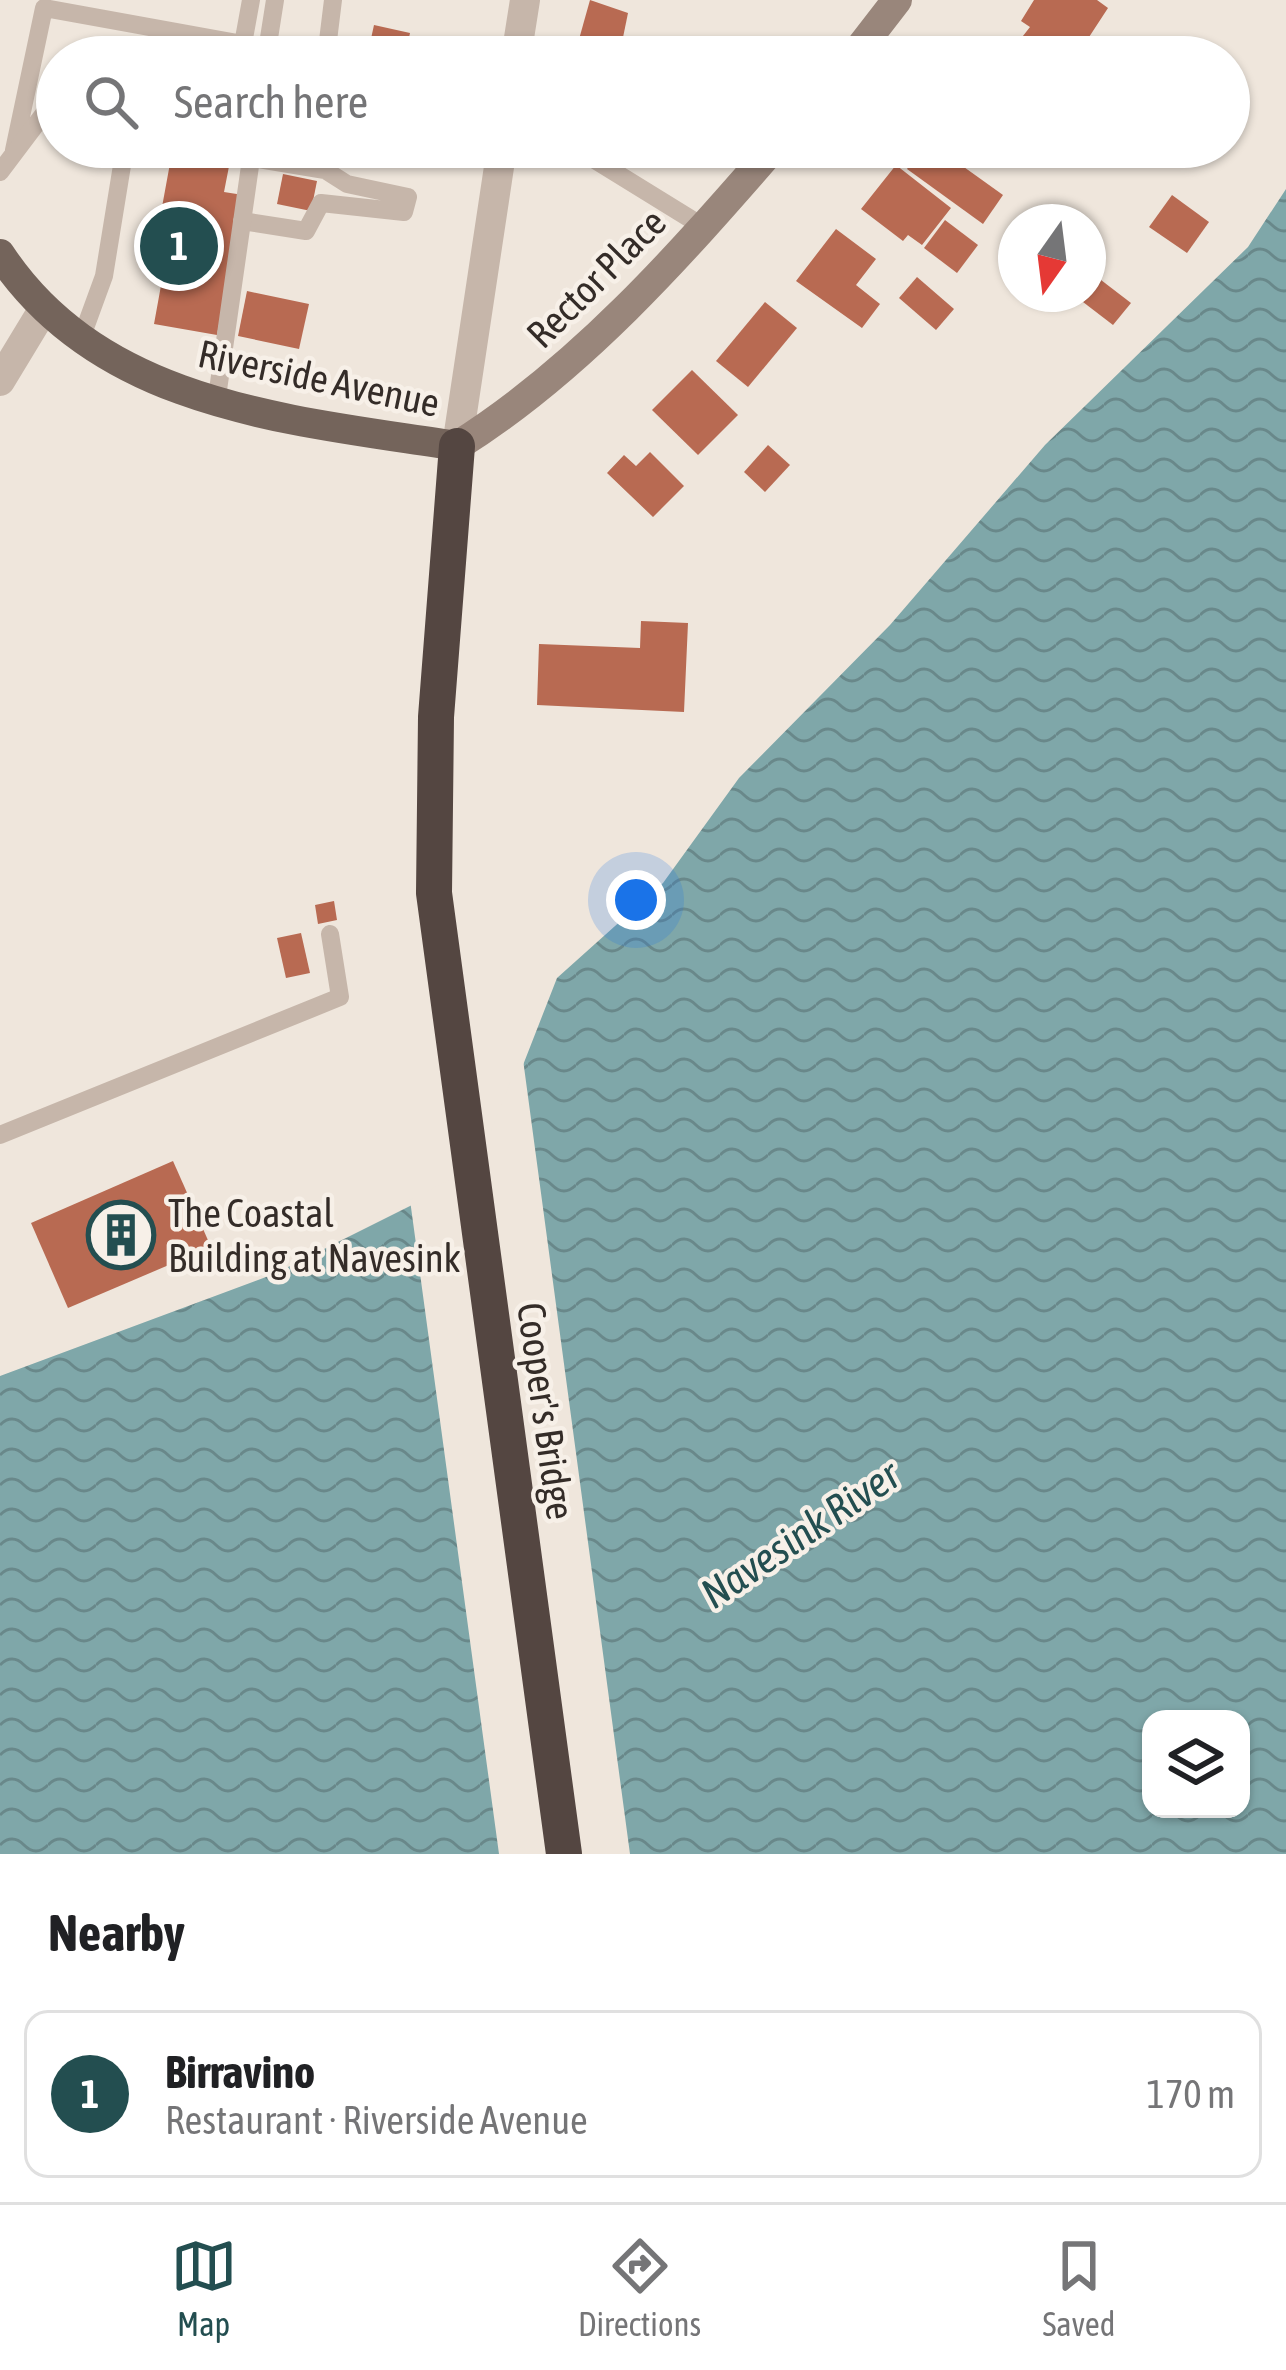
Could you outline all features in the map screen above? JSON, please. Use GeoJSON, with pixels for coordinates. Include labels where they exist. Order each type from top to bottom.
{"type":"FeatureCollection","features":[{"type":"Feature","properties":{"kind":"highway","name":"Cooper's Bridge"},"geometry":{"type":"LineString","coordinates":[[457,446],[436,717],[434,893],[564,1854]]}},
{"type":"Feature","properties":{"kind":"main road"},"geometry":{"type":"LineString","coordinates":[[869,36],[897,0]]}},
{"type":"Feature","properties":{"kind":"main road","name":"Rector Place"},"geometry":{"type":"LineString","coordinates":[[457,446],[525,403],[755,168]]}},
{"type":"Feature","properties":{"kind":"main road","name":"Riverside Avenue"},"geometry":{"type":"LineString","coordinates":[[0,254],[43,310],[81,339],[160,383],[216,404],[457,446]]}},
{"type":"Feature","properties":{"kind":"street"},"geometry":{"type":"LineString","coordinates":[[517,36],[519,1]]}},
{"type":"Feature","properties":{"kind":"street"},"geometry":{"type":"LineString","coordinates":[[457,446],[499,168]]}},
{"type":"Feature","properties":{"kind":"street"},"geometry":{"type":"LineString","coordinates":[[0,381],[43,310]]}},
{"type":"Feature","properties":{"kind":"lane"},"geometry":{"type":"LineString","coordinates":[[244,36],[251,0]]}},
{"type":"Feature","properties":{"kind":"lane"},"geometry":{"type":"LineString","coordinates":[[269,36],[274,0]]}},
{"type":"Feature","properties":{"kind":"lane"},"geometry":{"type":"LineString","coordinates":[[329,36],[333,0]]}},
{"type":"Feature","properties":{"kind":"lane"},"geometry":{"type":"LineString","coordinates":[[38,36],[44,8],[199,36]]}},
{"type":"Feature","properties":{"kind":"lane"},"geometry":{"type":"LineString","coordinates":[[14,149],[36,46]]}},
{"type":"Feature","properties":{"kind":"lane"},"geometry":{"type":"LineString","coordinates":[[0,172],[36,123]]}},
{"type":"Feature","properties":{"kind":"lane"},"geometry":{"type":"LineString","coordinates":[[81,339],[104,276],[122,168]]}},
{"type":"Feature","properties":{"kind":"lane"},"geometry":{"type":"LineString","coordinates":[[216,404],[250,168]]}},
{"type":"Feature","properties":{"kind":"lane"},"geometry":{"type":"LineString","coordinates":[[242,220],[306,230],[321,203],[404,212],[408,197],[346,184],[316,168]]}},
{"type":"Feature","properties":{"kind":"lane"},"geometry":{"type":"LineString","coordinates":[[608,168],[702,226]]}},
{"type":"Feature","properties":{"kind":"lane"},"geometry":{"type":"LineString","coordinates":[[0,1136],[340,997],[330,934]]}},
{"type":"Feature","properties":{"kind":"water","name":"Navesink River"},"geometry":{"type":"Polygon","coordinates":[[[1286,189],[1286,1854],[0,1854],[0,1376],[274,1274],[482,1170],[557,978],[663,883],[739,778],[890,625],[1045,445],[1248,247],[1286,189]]]}},
{"type":"Feature","properties":{"kind":"pier"},"geometry":{"type":"Polygon","coordinates":[[[522,1052],[630,1854],[499,1854],[410,1200],[477,1166],[522,1052]]]}},
{"type":"Feature","properties":{"kind":"building"},"geometry":{"type":"Polygon","coordinates":[[[590,0],[628,13],[623,36],[580,36],[590,0]]]}},
{"type":"Feature","properties":{"kind":"building"},"geometry":{"type":"Polygon","coordinates":[[[1034,0],[1097,0],[1108,8],[1090,36],[1023,36],[1030,27],[1021,21],[1034,0]]]}},
{"type":"Feature","properties":{"kind":"building"},"geometry":{"type":"Polygon","coordinates":[[[374,25],[410,33],[409,36],[372,36],[374,25]]]}},
{"type":"Feature","properties":{"kind":"building"},"geometry":{"type":"Polygon","coordinates":[[[169,168],[229,168],[224,192],[243,195],[217,335],[154,324],[164,269],[151,267],[169,168]]]}},
{"type":"Feature","properties":{"kind":"building"},"geometry":{"type":"Polygon","coordinates":[[[894,168],[951,208],[922,245],[908,235],[903,241],[861,209],[894,168]]]}},
{"type":"Feature","properties":{"kind":"building"},"geometry":{"type":"Polygon","coordinates":[[[965,168],[1003,195],[983,224],[907,169],[965,168]]]}},
{"type":"Feature","properties":{"kind":"building"},"geometry":{"type":"Polygon","coordinates":[[[283,174],[317,181],[311,211],[277,204],[283,174]]]}},
{"type":"Feature","properties":{"kind":"building"},"geometry":{"type":"Polygon","coordinates":[[[1172,195],[1209,222],[1187,253],[1149,227],[1172,195]]]}},
{"type":"Feature","properties":{"kind":"building"},"geometry":{"type":"Polygon","coordinates":[[[945,220],[978,245],[957,273],[924,248],[945,220]]]}},
{"type":"Feature","properties":{"kind":"building"},"geometry":{"type":"Polygon","coordinates":[[[836,229],[876,259],[856,285],[880,304],[862,328],[796,281],[836,229]]]}},
{"type":"Feature","properties":{"kind":"building"},"geometry":{"type":"Polygon","coordinates":[[[917,277],[954,309],[936,330],[899,298],[917,277]]]}},
{"type":"Feature","properties":{"kind":"building"},"geometry":{"type":"Polygon","coordinates":[[[1106,284],[1131,303],[1113,325],[1096,312],[1106,312],[1106,284]]]}},
{"type":"Feature","properties":{"kind":"building"},"geometry":{"type":"Polygon","coordinates":[[[247,291],[309,304],[299,349],[238,336],[247,291]]]}},
{"type":"Feature","properties":{"kind":"building"},"geometry":{"type":"Polygon","coordinates":[[[765,302],[797,328],[748,387],[716,361],[765,302]]]}},
{"type":"Feature","properties":{"kind":"building"},"geometry":{"type":"Polygon","coordinates":[[[692,370],[738,415],[698,455],[652,410],[692,370]]]}},
{"type":"Feature","properties":{"kind":"building"},"geometry":{"type":"Polygon","coordinates":[[[768,445],[790,465],[765,492],[744,472],[768,445]]]}},
{"type":"Feature","properties":{"kind":"building"},"geometry":{"type":"Polygon","coordinates":[[[650,452],[684,486],[653,517],[607,473],[624,455],[636,466],[650,452]]]}},
{"type":"Feature","properties":{"kind":"building"},"geometry":{"type":"Polygon","coordinates":[[[641,621],[688,623],[684,712],[537,705],[539,644],[640,648],[641,621]]]}},
{"type":"Feature","properties":{"kind":"building"},"geometry":{"type":"Polygon","coordinates":[[[334,901],[337,920],[318,924],[315,905],[334,901]]]}},
{"type":"Feature","properties":{"kind":"building"},"geometry":{"type":"Polygon","coordinates":[[[301,933],[310,973],[286,978],[277,938],[301,933]]]}},
{"type":"Feature","properties":{"kind":"building","name":"The Coastal Building at Navesink"},"geometry":{"type":"Polygon","coordinates":[[[173,1161],[211,1247],[68,1308],[31,1223],[173,1161]]]}},
{"type":"Feature","properties":{"kind":"place","name":"Birravino"},"geometry":{"type":"Point","coordinates":[179,246]}},
{"type":"Feature","properties":{"kind":"place","name":"The Coastal Building at Navesink"},"geometry":{"type":"Point","coordinates":[121,1235]}}]}
